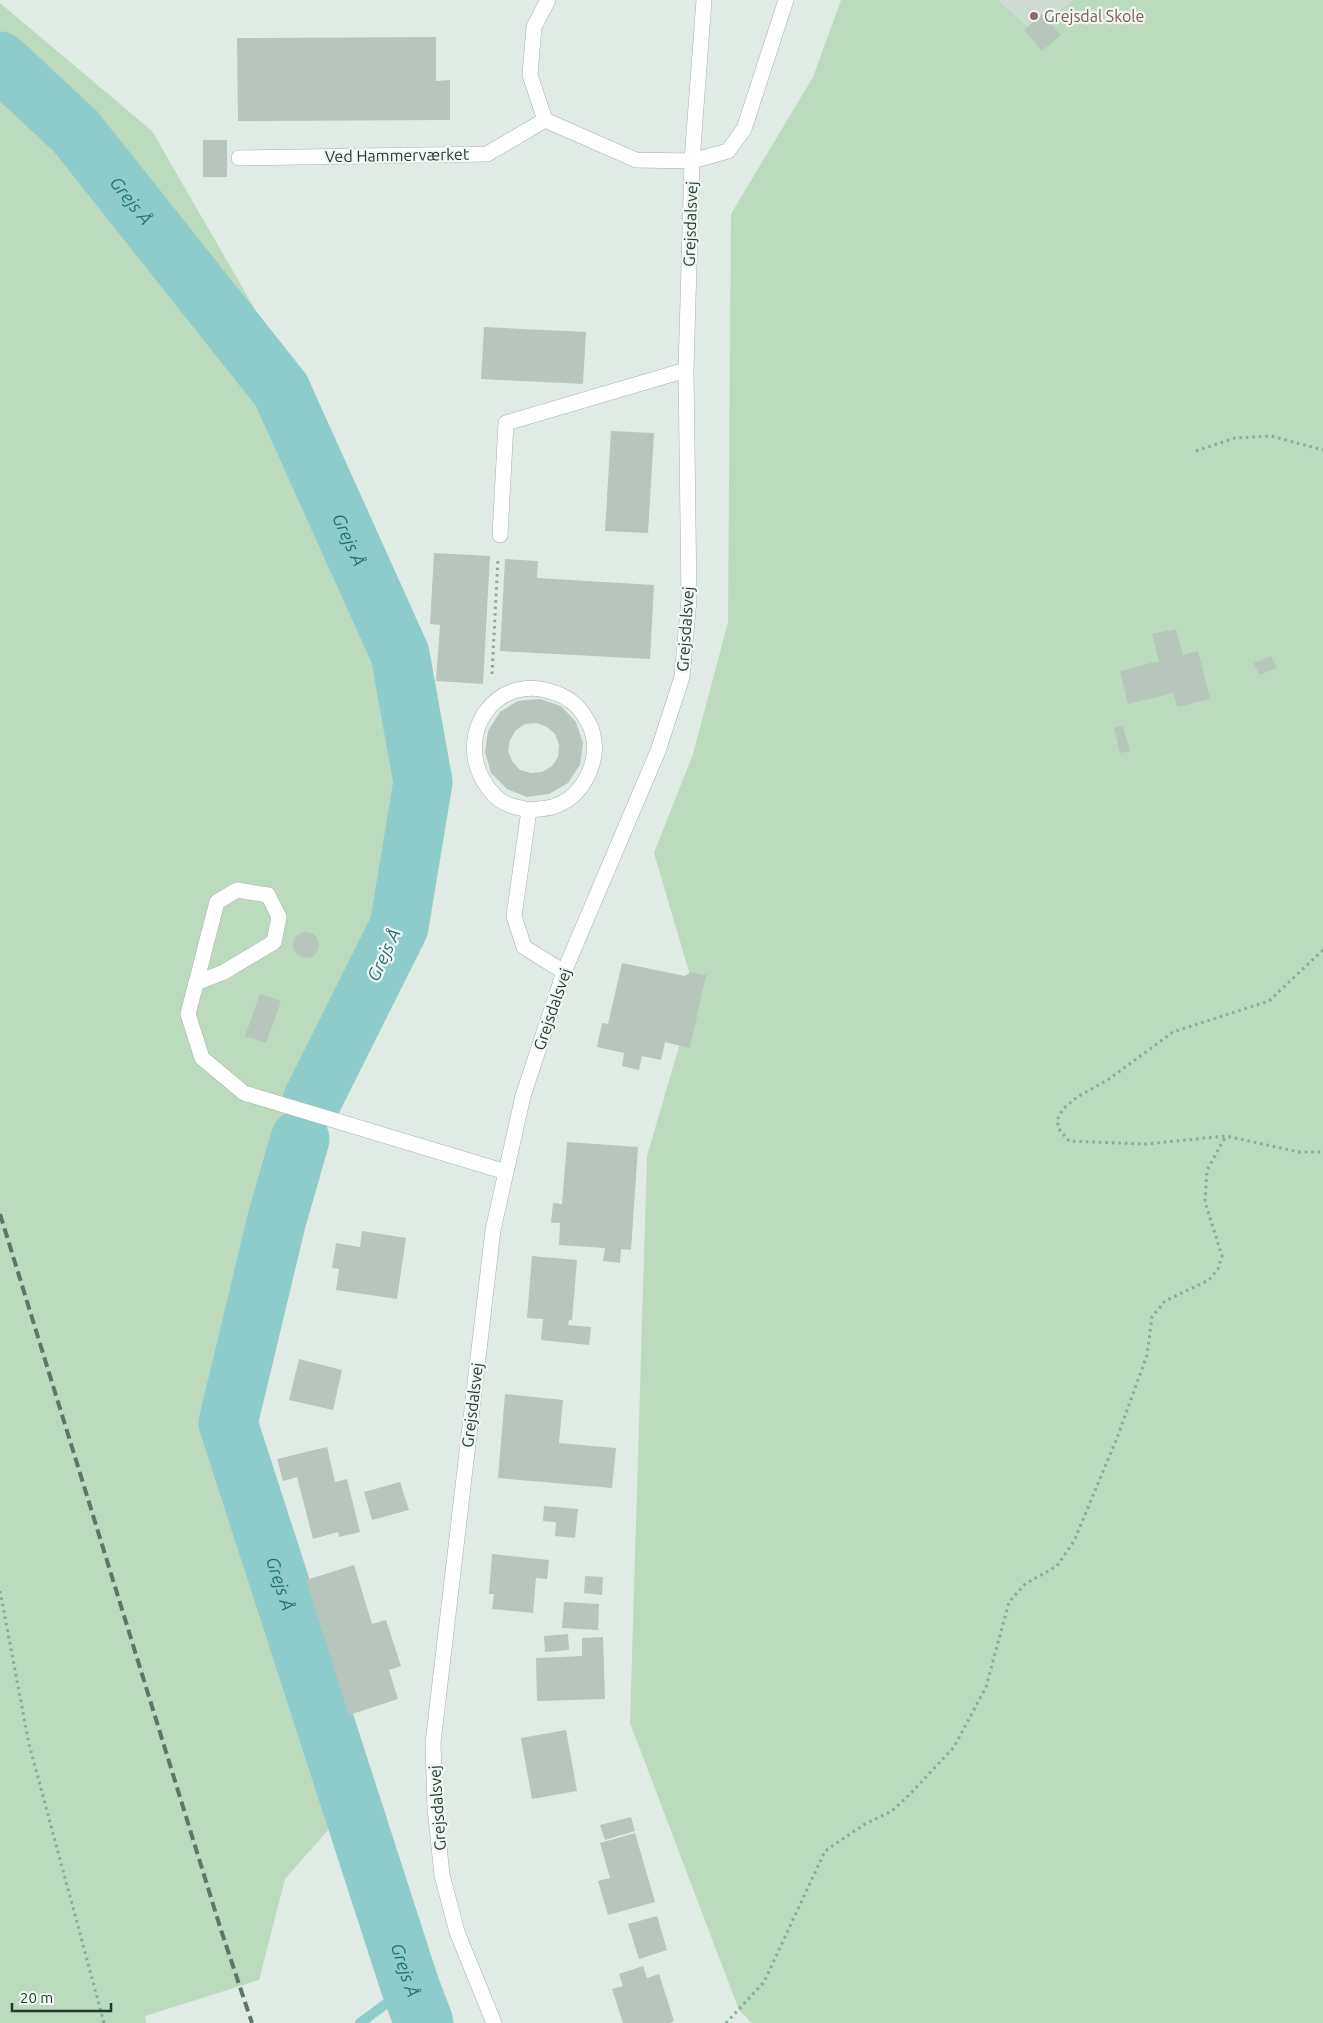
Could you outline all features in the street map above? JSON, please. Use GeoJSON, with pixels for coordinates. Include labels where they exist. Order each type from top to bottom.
{"type":"FeatureCollection","features":[{"type":"Feature","properties":{"kind":"street"},"geometry":{"type":"LineString","coordinates":[[548,0],[534,27],[530,75],[546,120],[636,160],[692,161],[728,151],[744,128],[759,77],[786,0]]}},
{"type":"Feature","properties":{"kind":"street","name":"Grejsdalsvej"},"geometry":{"type":"LineString","coordinates":[[494,2023],[457,1932],[442,1875],[435,1808],[433,1744],[493,1230],[506,1172],[524,1096],[564,972],[658,751],[682,677],[689,599],[686,370],[692,161],[704,0]]}},
{"type":"Feature","properties":{"kind":"street","name":"Ved Hammerværket"},"geometry":{"type":"LineString","coordinates":[[239,158],[487,154],[546,120]]}},
{"type":"Feature","properties":{"kind":"street"},"geometry":{"type":"LineString","coordinates":[[500,535],[506,423],[686,370]]}},
{"type":"Feature","properties":{"kind":"street"},"geometry":{"type":"LineString","coordinates":[[539,688],[562,694],[580,709],[592,730],[595,753],[588,776],[574,795],[552,807],[529,810],[506,804],[487,788],[475,768],[473,744],[479,721],[494,702],[515,691],[539,688]]}},
{"type":"Feature","properties":{"kind":"street"},"geometry":{"type":"LineString","coordinates":[[529,810],[514,916],[524,947],[564,972]]}},
{"type":"Feature","properties":{"kind":"street"},"geometry":{"type":"LineString","coordinates":[[196,983],[224,972],[274,942],[279,916],[268,896],[237,890],[217,902],[196,983],[188,1014],[202,1058],[244,1093],[506,1172]]}},
{"type":"Feature","properties":{"kind":"path"},"geometry":{"type":"LineString","coordinates":[[1196,451],[1235,438],[1271,436],[1323,450]]}},
{"type":"Feature","properties":{"kind":"path"},"geometry":{"type":"LineString","coordinates":[[494,702],[492,666],[500,535]]}},
{"type":"Feature","properties":{"kind":"path"},"geometry":{"type":"LineString","coordinates":[[1323,950],[1269,1001],[1173,1032],[1109,1079],[1077,1097],[1063,1109],[1057,1120],[1059,1129],[1069,1141],[1146,1144],[1226,1136],[1299,1152],[1323,1152]]}},
{"type":"Feature","properties":{"kind":"path"},"geometry":{"type":"LineString","coordinates":[[726,2023],[764,1982],[825,1851],[865,1824],[892,1811],[954,1746],[986,1687],[1009,1602],[1025,1584],[1057,1566],[1074,1541],[1117,1438],[1147,1355],[1152,1317],[1165,1302],[1209,1280],[1218,1269],[1222,1256],[1205,1202],[1205,1194],[1207,1170],[1226,1136]]}},
{"type":"Feature","properties":{"kind":"path"},"geometry":{"type":"LineString","coordinates":[[0,1591],[29,1744],[104,2023]]}},
{"type":"Feature","properties":{"kind":"shaded area","name":"Grejsdal Skole"},"geometry":{"type":"Polygon","coordinates":[[[998,0],[1073,0],[1033,31],[998,0]]]}},
{"type":"Feature","properties":{"kind":"green space"},"geometry":{"type":"Polygon","coordinates":[[[841,0],[998,0],[1033,31],[1073,0],[1323,0],[1323,2023],[752,2023],[739,2010],[630,1723],[647,1156],[695,992],[654,853],[693,754],[728,622],[731,214],[813,77],[841,0]]]}},
{"type":"Feature","properties":{"kind":"green space"},"geometry":{"type":"Polygon","coordinates":[[[0,3],[152,131],[338,453],[397,691],[393,890],[245,1233],[214,1431],[343,1813],[285,1879],[259,1980],[145,2016],[146,2023],[0,2023],[0,3]]]}},
{"type":"Feature","properties":{"kind":"building"},"geometry":{"type":"Polygon","coordinates":[[[1042,14],[1061,35],[1042,51],[1024,30],[1042,14]]]}},
{"type":"Feature","properties":{"kind":"building"},"geometry":{"type":"Polygon","coordinates":[[[436,37],[436,81],[450,80],[450,120],[238,121],[237,38],[436,37]]]}},
{"type":"Feature","properties":{"kind":"building"},"geometry":{"type":"Polygon","coordinates":[[[203,140],[227,140],[227,177],[203,177],[203,140]]]}},
{"type":"Feature","properties":{"kind":"building"},"geometry":{"type":"Polygon","coordinates":[[[484,327],[586,332],[583,384],[481,379],[484,327]]]}},
{"type":"Feature","properties":{"kind":"building"},"geometry":{"type":"Polygon","coordinates":[[[611,431],[654,433],[648,533],[605,531],[611,431]]]}},
{"type":"Feature","properties":{"kind":"building"},"geometry":{"type":"Polygon","coordinates":[[[434,553],[490,556],[483,684],[436,681],[440,625],[430,624],[434,553]]]}},
{"type":"Feature","properties":{"kind":"building"},"geometry":{"type":"Polygon","coordinates":[[[505,559],[538,561],[537,578],[654,585],[650,659],[500,651],[505,559]]]}},
{"type":"Feature","properties":{"kind":"building"},"geometry":{"type":"Polygon","coordinates":[[[1176,629],[1183,655],[1198,651],[1210,699],[1177,707],[1174,693],[1128,704],[1120,671],[1159,661],[1152,634],[1176,629]]]}},
{"type":"Feature","properties":{"kind":"building"},"geometry":{"type":"Polygon","coordinates":[[[1271,656],[1277,668],[1259,675],[1254,663],[1271,656]]]}},
{"type":"Feature","properties":{"kind":"building"},"geometry":{"type":"Polygon","coordinates":[[[540,699],[561,706],[576,722],[583,743],[580,765],[568,783],[549,794],[527,797],[507,789],[491,773],[485,752],[488,731],[500,712],[518,701],[540,699]],[[537,723],[525,724],[516,730],[510,740],[508,751],[512,761],[520,770],[531,773],[542,772],[552,766],[558,757],[559,745],[555,734],[547,727],[537,723]]]}},
{"type":"Feature","properties":{"kind":"building"},"geometry":{"type":"Polygon","coordinates":[[[1123,726],[1130,751],[1120,753],[1114,728],[1123,726]]]}},
{"type":"Feature","properties":{"kind":"building"},"geometry":{"type":"Polygon","coordinates":[[[306,932],[315,936],[319,945],[315,954],[306,958],[297,954],[293,945],[297,936],[306,932]]]}},
{"type":"Feature","properties":{"kind":"building"},"geometry":{"type":"Polygon","coordinates":[[[622,963],[685,976],[691,972],[706,975],[690,1048],[665,1042],[661,1060],[642,1056],[639,1070],[622,1066],[624,1053],[597,1047],[602,1023],[608,1024],[622,963]]]}},
{"type":"Feature","properties":{"kind":"building"},"geometry":{"type":"Polygon","coordinates":[[[260,994],[281,1001],[266,1043],[245,1036],[260,994]]]}},
{"type":"Feature","properties":{"kind":"building"},"geometry":{"type":"Polygon","coordinates":[[[567,1142],[638,1147],[631,1250],[621,1249],[620,1263],[603,1261],[605,1248],[559,1245],[560,1223],[551,1223],[553,1203],[562,1204],[567,1142]]]}},
{"type":"Feature","properties":{"kind":"building"},"geometry":{"type":"Polygon","coordinates":[[[362,1231],[406,1238],[397,1299],[336,1290],[339,1269],[332,1268],[336,1243],[360,1247],[362,1231]]]}},
{"type":"Feature","properties":{"kind":"building"},"geometry":{"type":"Polygon","coordinates":[[[532,1256],[577,1260],[572,1320],[569,1320],[568,1325],[591,1327],[589,1345],[541,1340],[543,1319],[527,1318],[532,1256]]]}},
{"type":"Feature","properties":{"kind":"building"},"geometry":{"type":"Polygon","coordinates":[[[299,1359],[342,1370],[333,1410],[289,1400],[299,1359]]]}},
{"type":"Feature","properties":{"kind":"building"},"geometry":{"type":"Polygon","coordinates":[[[505,1394],[563,1400],[559,1443],[616,1448],[612,1488],[498,1478],[505,1394]]]}},
{"type":"Feature","properties":{"kind":"building"},"geometry":{"type":"Polygon","coordinates":[[[327,1447],[335,1482],[347,1479],[360,1532],[339,1537],[338,1532],[313,1539],[297,1477],[283,1481],[277,1459],[327,1447]]]}},
{"type":"Feature","properties":{"kind":"building"},"geometry":{"type":"Polygon","coordinates":[[[400,1482],[409,1510],[372,1520],[364,1492],[400,1482]]]}},
{"type":"Feature","properties":{"kind":"building"},"geometry":{"type":"Polygon","coordinates":[[[544,1506],[578,1509],[575,1538],[555,1536],[556,1522],[543,1521],[544,1506]]]}},
{"type":"Feature","properties":{"kind":"building"},"geometry":{"type":"Polygon","coordinates":[[[492,1554],[549,1560],[547,1579],[536,1578],[533,1613],[492,1609],[494,1594],[489,1594],[492,1554]]]}},
{"type":"Feature","properties":{"kind":"building"},"geometry":{"type":"Polygon","coordinates":[[[354,1565],[372,1624],[386,1620],[401,1666],[389,1670],[398,1699],[349,1715],[306,1580],[354,1565]]]}},
{"type":"Feature","properties":{"kind":"building"},"geometry":{"type":"Polygon","coordinates":[[[585,1576],[603,1577],[602,1595],[584,1593],[585,1576]]]}},
{"type":"Feature","properties":{"kind":"building"},"geometry":{"type":"Polygon","coordinates":[[[564,1602],[599,1604],[598,1630],[562,1628],[564,1602]]]}},
{"type":"Feature","properties":{"kind":"building"},"geometry":{"type":"Polygon","coordinates":[[[568,1634],[569,1650],[545,1652],[544,1636],[568,1634]]]}},
{"type":"Feature","properties":{"kind":"building"},"geometry":{"type":"Polygon","coordinates":[[[603,1637],[605,1699],[537,1701],[536,1658],[582,1656],[582,1638],[603,1637]]]}},
{"type":"Feature","properties":{"kind":"building"},"geometry":{"type":"Polygon","coordinates":[[[566,1730],[577,1791],[532,1799],[521,1738],[566,1730]]]}},
{"type":"Feature","properties":{"kind":"building"},"geometry":{"type":"Polygon","coordinates":[[[631,1817],[635,1831],[605,1840],[600,1825],[631,1817]]]}},
{"type":"Feature","properties":{"kind":"building"},"geometry":{"type":"Polygon","coordinates":[[[635,1833],[655,1902],[608,1915],[598,1881],[610,1878],[600,1843],[635,1833]]]}},
{"type":"Feature","properties":{"kind":"building"},"geometry":{"type":"Polygon","coordinates":[[[657,1916],[667,1950],[639,1959],[628,1924],[657,1916]]]}},
{"type":"Feature","properties":{"kind":"building"},"geometry":{"type":"Polygon","coordinates":[[[643,1966],[647,1978],[659,1974],[674,2021],[669,2023],[623,2023],[612,1989],[623,1986],[619,1974],[643,1966]]]}},
{"type":"Feature","properties":{"kind":"waterway","name":"Grejs Å"},"geometry":{"type":"LineString","coordinates":[[0,61],[76,132],[281,390],[400,654],[423,782],[399,927],[312,1101]]}},
{"type":"Feature","properties":{"kind":"waterway","name":"Grejs Å"},"geometry":{"type":"LineString","coordinates":[[300,1139],[277,1219],[228,1423],[410,1986],[424,2023]]}},
{"type":"Feature","properties":{"kind":"waterway"},"geometry":{"type":"LineString","coordinates":[[360,2023],[410,1986]]}},
{"type":"Feature","properties":{"kind":"railway"},"geometry":{"type":"LineString","coordinates":[[0,1214],[221,1930],[252,2023]]}},
{"type":"Feature","properties":{"kind":"place","name":"Grejsdal Skole"},"geometry":{"type":"Point","coordinates":[1034,16]}}]}
